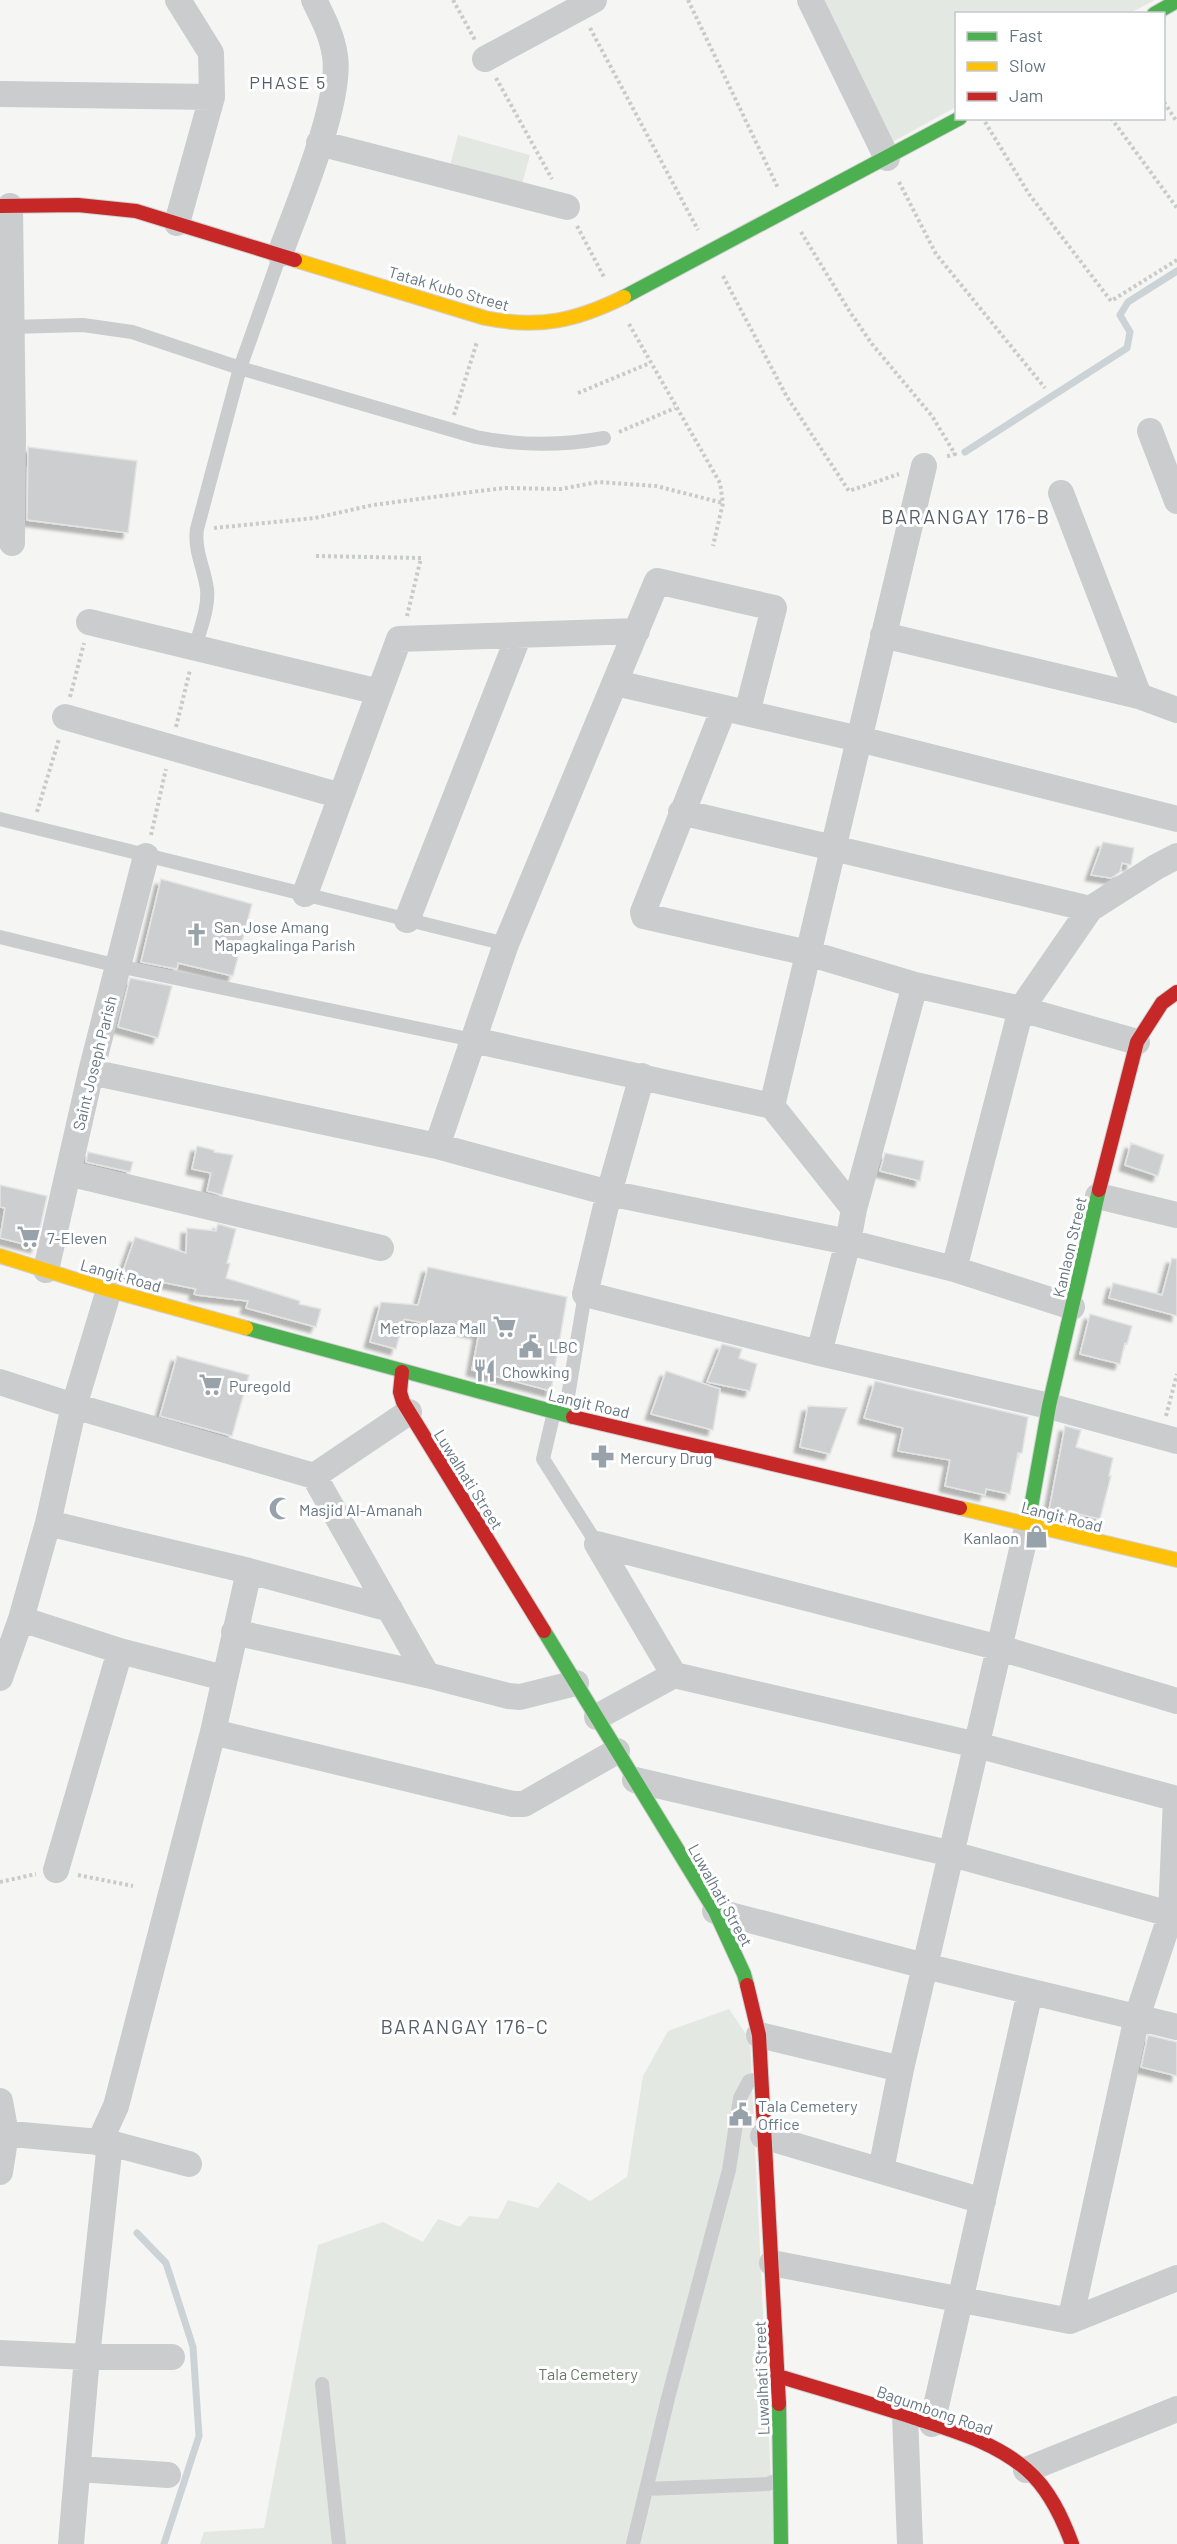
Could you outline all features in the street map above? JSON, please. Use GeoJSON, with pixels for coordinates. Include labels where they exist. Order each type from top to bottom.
{"type":"FeatureCollection","features":[{"type":"Feature","properties":{"kind":"street"},"geometry":{"type":"LineString","coordinates":[[177,223],[212,97],[211,53],[178,0]]}},
{"type":"Feature","properties":{"kind":"street"},"geometry":{"type":"LineString","coordinates":[[280,254],[319,143],[336,84],[336,58],[330,33],[314,0]]}},
{"type":"Feature","properties":{"kind":"street"},"geometry":{"type":"LineString","coordinates":[[810,0],[887,158]]}},
{"type":"Feature","properties":{"kind":"street"},"geometry":{"type":"LineString","coordinates":[[485,59],[587,4]]}},
{"type":"Feature","properties":{"kind":"street"},"geometry":{"type":"LineString","coordinates":[[0,94],[212,97]]}},
{"type":"Feature","properties":{"kind":"street","name":"Tatak Kubo Street"},"geometry":{"type":"LineString","coordinates":[[5,206],[102,206],[136,211],[484,318],[506,323],[549,323],[581,315],[616,300],[956,120]]}},
{"type":"Feature","properties":{"kind":"street"},"geometry":{"type":"LineString","coordinates":[[319,143],[567,207]]}},
{"type":"Feature","properties":{"kind":"street"},"geometry":{"type":"LineString","coordinates":[[5,206],[11,327],[6,434],[12,543]]}},
{"type":"Feature","properties":{"kind":"street"},"geometry":{"type":"LineString","coordinates":[[1150,431],[1177,501]]}},
{"type":"Feature","properties":{"kind":"street"},"geometry":{"type":"LineString","coordinates":[[772,1106],[924,466]]}},
{"type":"Feature","properties":{"kind":"street"},"geometry":{"type":"LineString","coordinates":[[1060,493],[1139,696]]}},
{"type":"Feature","properties":{"kind":"street"},"geometry":{"type":"LineString","coordinates":[[437,1146],[506,944],[657,581],[774,608],[736,710],[681,812],[643,912],[644,916],[808,953],[915,985],[1021,1009],[1137,1042]]}},
{"type":"Feature","properties":{"kind":"street"},"geometry":{"type":"LineString","coordinates":[[89,622],[379,692]]}},
{"type":"Feature","properties":{"kind":"street"},"geometry":{"type":"LineString","coordinates":[[305,894],[399,639],[637,631]]}},
{"type":"Feature","properties":{"kind":"street"},"geometry":{"type":"LineString","coordinates":[[407,920],[519,635]]}},
{"type":"Feature","properties":{"kind":"street"},"geometry":{"type":"LineString","coordinates":[[884,635],[1139,696],[1177,710]]}},
{"type":"Feature","properties":{"kind":"street"},"geometry":{"type":"LineString","coordinates":[[616,683],[859,739],[1177,819]]}},
{"type":"Feature","properties":{"kind":"street"},"geometry":{"type":"LineString","coordinates":[[65,717],[341,796]]}},
{"type":"Feature","properties":{"kind":"street"},"geometry":{"type":"LineString","coordinates":[[681,812],[1090,909]]}},
{"type":"Feature","properties":{"kind":"street","name":"Saint Joseph Parish"},"geometry":{"type":"LineString","coordinates":[[46,1270],[91,1072],[146,856]]}},
{"type":"Feature","properties":{"kind":"street"},"geometry":{"type":"LineString","coordinates":[[954,1269],[1021,1009],[1090,909],[1177,856]]}},
{"type":"Feature","properties":{"kind":"street"},"geometry":{"type":"LineString","coordinates":[[819,1353],[848,1242],[854,1209],[915,985]]}},
{"type":"Feature","properties":{"kind":"street","name":"Kanlaon Street"},"geometry":{"type":"LineString","coordinates":[[1028,1524],[1049,1406],[1137,1042],[1162,1003],[1177,992]]}},
{"type":"Feature","properties":{"kind":"street"},"geometry":{"type":"LineString","coordinates":[[473,1040],[772,1106],[854,1209]]}},
{"type":"Feature","properties":{"kind":"street"},"geometry":{"type":"LineString","coordinates":[[91,1072],[437,1146],[609,1193],[848,1242],[954,1269],[1072,1307]]}},
{"type":"Feature","properties":{"kind":"street"},"geometry":{"type":"LineString","coordinates":[[642,1076],[609,1193],[585,1294],[819,1353],[1049,1406],[1169,1439]]}},
{"type":"Feature","properties":{"kind":"street"},"geometry":{"type":"LineString","coordinates":[[68,1173],[381,1248]]}},
{"type":"Feature","properties":{"kind":"street"},"geometry":{"type":"LineString","coordinates":[[1098,1196],[1177,1215]]}},
{"type":"Feature","properties":{"kind":"street","name":"Langit Road"},"geometry":{"type":"LineString","coordinates":[[0,1256],[109,1290],[402,1372],[560,1413],[1177,1560]]}},
{"type":"Feature","properties":{"kind":"street"},"geometry":{"type":"LineString","coordinates":[[0,1678],[5,1647],[21,1619],[48,1523],[74,1406],[109,1290]]}},
{"type":"Feature","properties":{"kind":"street","name":"Luwalhati Street"},"geometry":{"type":"LineString","coordinates":[[402,1372],[400,1392],[409,1412],[715,1911],[744,1974],[759,2035],[778,2376],[781,2544]]}},
{"type":"Feature","properties":{"kind":"street"},"geometry":{"type":"LineString","coordinates":[[0,1382],[314,1476],[428,1675]]}},
{"type":"Feature","properties":{"kind":"street"},"geometry":{"type":"LineString","coordinates":[[314,1476],[409,1412]]}},
{"type":"Feature","properties":{"kind":"street"},"geometry":{"type":"LineString","coordinates":[[48,1523],[249,1571],[390,1610]]}},
{"type":"Feature","properties":{"kind":"street"},"geometry":{"type":"LineString","coordinates":[[881,2170],[901,2069],[1028,1524]]}},
{"type":"Feature","properties":{"kind":"street"},"geometry":{"type":"LineString","coordinates":[[597,1544],[1000,1648],[1177,1701]]}},
{"type":"Feature","properties":{"kind":"street"},"geometry":{"type":"LineString","coordinates":[[597,1544],[674,1675]]}},
{"type":"Feature","properties":{"kind":"street"},"geometry":{"type":"LineString","coordinates":[[71,2544],[105,2143],[213,1732],[249,1571]]}},
{"type":"Feature","properties":{"kind":"street"},"geometry":{"type":"LineString","coordinates":[[21,1619],[120,1651],[224,1678]]}},
{"type":"Feature","properties":{"kind":"street"},"geometry":{"type":"LineString","coordinates":[[234,1632],[428,1675],[507,1696],[520,1696],[576,1683]]}},
{"type":"Feature","properties":{"kind":"street"},"geometry":{"type":"LineString","coordinates":[[56,1870],[120,1651]]}},
{"type":"Feature","properties":{"kind":"street"},"geometry":{"type":"LineString","coordinates":[[597,1717],[674,1675],[978,1745],[1177,1799],[1174,1915],[1137,2017],[1070,2321]]}},
{"type":"Feature","properties":{"kind":"street"},"geometry":{"type":"LineString","coordinates":[[213,1732],[513,1804],[524,1804],[617,1750]]}},
{"type":"Feature","properties":{"kind":"street"},"geometry":{"type":"LineString","coordinates":[[635,1780],[952,1854],[1174,1915]]}},
{"type":"Feature","properties":{"kind":"street"},"geometry":{"type":"LineString","coordinates":[[715,1911],[925,1966],[1177,2027]]}},
{"type":"Feature","properties":{"kind":"street"},"geometry":{"type":"LineString","coordinates":[[932,2424],[958,2300],[1030,1992]]}},
{"type":"Feature","properties":{"kind":"street"},"geometry":{"type":"LineString","coordinates":[[759,2035],[901,2069]]}},
{"type":"Feature","properties":{"kind":"street"},"geometry":{"type":"LineString","coordinates":[[0,2101],[3,2134],[0,2172]]}},
{"type":"Feature","properties":{"kind":"street"},"geometry":{"type":"LineString","coordinates":[[3,2134],[105,2143],[189,2163]]}},
{"type":"Feature","properties":{"kind":"street"},"geometry":{"type":"LineString","coordinates":[[764,2136],[982,2201]]}},
{"type":"Feature","properties":{"kind":"street"},"geometry":{"type":"LineString","coordinates":[[772,2263],[1070,2321],[1177,2278]]}},
{"type":"Feature","properties":{"kind":"street"},"geometry":{"type":"LineString","coordinates":[[0,2353],[87,2357],[172,2357]]}},
{"type":"Feature","properties":{"kind":"street","name":"Bagumbong Road"},"geometry":{"type":"LineString","coordinates":[[778,2376],[975,2438],[1011,2459],[1037,2481],[1058,2510],[1072,2544]]}},
{"type":"Feature","properties":{"kind":"street"},"geometry":{"type":"LineString","coordinates":[[1026,2470],[1177,2409]]}},
{"type":"Feature","properties":{"kind":"street"},"geometry":{"type":"LineString","coordinates":[[905,2415],[910,2544]]}},
{"type":"Feature","properties":{"kind":"street"},"geometry":{"type":"LineString","coordinates":[[78,2469],[168,2475]]}},
{"type":"Feature","properties":{"kind":"lane"},"geometry":{"type":"LineString","coordinates":[[195,648],[207,603],[204,575],[195,541],[197,529],[240,368],[280,254]]}},
{"type":"Feature","properties":{"kind":"lane"},"geometry":{"type":"LineString","coordinates":[[11,327],[83,325],[108,327],[161,340],[240,368],[449,429],[508,443],[547,445],[604,438]]}},
{"type":"Feature","properties":{"kind":"lane"},"geometry":{"type":"LineString","coordinates":[[0,819],[506,944]]}},
{"type":"Feature","properties":{"kind":"lane"},"geometry":{"type":"LineString","coordinates":[[0,937],[118,966],[473,1040]]}},
{"type":"Feature","properties":{"kind":"lane"},"geometry":{"type":"LineString","coordinates":[[585,1294],[560,1413],[543,1459],[597,1544]]}},
{"type":"Feature","properties":{"kind":"lane"},"geometry":{"type":"LineString","coordinates":[[633,2544],[668,2398],[729,2170],[740,2098],[749,2081],[761,2079]]}},
{"type":"Feature","properties":{"kind":"lane"},"geometry":{"type":"LineString","coordinates":[[322,2384],[339,2544]]}},
{"type":"Feature","properties":{"kind":"lane"},"geometry":{"type":"LineString","coordinates":[[646,2489],[768,2484],[780,2479]]}},
{"type":"Feature","properties":{"kind":"path"},"geometry":{"type":"LineString","coordinates":[[453,0],[650,363],[720,483],[723,503],[713,546]]}},
{"type":"Feature","properties":{"kind":"path"},"geometry":{"type":"LineString","coordinates":[[688,0],[788,211],[850,312],[872,344],[932,416],[955,454]]}},
{"type":"Feature","properties":{"kind":"path"},"geometry":{"type":"LineString","coordinates":[[587,4],[710,252],[787,397],[849,491]]}},
{"type":"Feature","properties":{"kind":"path"},"geometry":{"type":"LineString","coordinates":[[1165,104],[1177,122]]}},
{"type":"Feature","properties":{"kind":"path"},"geometry":{"type":"LineString","coordinates":[[984,120],[1029,194],[1112,301],[1177,260]]}},
{"type":"Feature","properties":{"kind":"path"},"geometry":{"type":"LineString","coordinates":[[1112,120],[1177,208]]}},
{"type":"Feature","properties":{"kind":"path"},"geometry":{"type":"LineString","coordinates":[[887,158],[936,254],[1045,388]]}},
{"type":"Feature","properties":{"kind":"path"},"geometry":{"type":"LineString","coordinates":[[449,429],[484,318]]}},
{"type":"Feature","properties":{"kind":"path"},"geometry":{"type":"LineString","coordinates":[[578,393],[650,363]]}},
{"type":"Feature","properties":{"kind":"path"},"geometry":{"type":"LineString","coordinates":[[604,438],[675,408]]}},
{"type":"Feature","properties":{"kind":"path"},"geometry":{"type":"LineString","coordinates":[[197,529],[315,518],[373,506],[479,490],[561,489],[598,482],[656,486],[723,503]]}},
{"type":"Feature","properties":{"kind":"path"},"geometry":{"type":"LineString","coordinates":[[316,556],[421,558],[415,590],[399,639]]}},
{"type":"Feature","properties":{"kind":"path"},"geometry":{"type":"LineString","coordinates":[[1169,1439],[1177,1374]]}},
{"type":"Feature","properties":{"kind":"green space"},"geometry":{"type":"Polygon","coordinates":[[[817,0],[1155,0],[1132,12],[955,12],[955,108],[887,145],[817,0]]]}},
{"type":"Feature","properties":{"kind":"green space"},"geometry":{"type":"Polygon","coordinates":[[[458,135],[530,155],[521,188],[449,169],[458,135]]]}},
{"type":"Feature","properties":{"kind":"green space","name":"Tala Cemetery"},"geometry":{"type":"Polygon","coordinates":[[[729,2009],[750,2040],[774,2544],[200,2544],[204,2532],[264,2528],[318,2245],[383,2222],[423,2242],[438,2219],[460,2227],[469,2216],[498,2219],[508,2200],[538,2208],[558,2182],[590,2201],[627,2177],[643,2076],[668,2031],[729,2009]]]}},
{"type":"Feature","properties":{"kind":"building"},"geometry":{"type":"Polygon","coordinates":[[[28,447],[137,461],[128,533],[27,520],[28,447]]]}},
{"type":"Feature","properties":{"kind":"building"},"geometry":{"type":"Polygon","coordinates":[[[1103,842],[1134,848],[1131,865],[1122,863],[1120,872],[1111,878],[1091,875],[1103,842]]]}},
{"type":"Feature","properties":{"kind":"building","name":"San Jose Amang Mapagkalinga Parish"},"geometry":{"type":"Polygon","coordinates":[[[161,879],[252,904],[233,976],[178,963],[177,969],[141,962],[161,879]]]}},
{"type":"Feature","properties":{"kind":"building"},"geometry":{"type":"Polygon","coordinates":[[[130,978],[172,986],[158,1038],[118,1027],[130,978]]]}},
{"type":"Feature","properties":{"kind":"building"},"geometry":{"type":"Polygon","coordinates":[[[1131,1143],[1164,1155],[1158,1176],[1125,1165],[1131,1143]]]}},
{"type":"Feature","properties":{"kind":"building"},"geometry":{"type":"Polygon","coordinates":[[[197,1146],[233,1155],[222,1195],[207,1191],[211,1173],[192,1169],[197,1146]]]}},
{"type":"Feature","properties":{"kind":"building"},"geometry":{"type":"Polygon","coordinates":[[[88,1152],[133,1162],[130,1172],[86,1162],[88,1152]]]}},
{"type":"Feature","properties":{"kind":"building"},"geometry":{"type":"Polygon","coordinates":[[[885,1153],[924,1161],[920,1181],[880,1171],[885,1153]]]}},
{"type":"Feature","properties":{"kind":"building"},"geometry":{"type":"Polygon","coordinates":[[[0,1185],[47,1196],[36,1247],[0,1238],[5,1208],[0,1207],[0,1185]]]}},
{"type":"Feature","properties":{"kind":"building"},"geometry":{"type":"Polygon","coordinates":[[[218,1224],[236,1229],[227,1263],[230,1264],[226,1278],[300,1301],[299,1304],[321,1309],[316,1327],[246,1308],[248,1301],[197,1295],[194,1294],[196,1289],[122,1274],[135,1237],[186,1253],[187,1228],[216,1231],[218,1224]]]}},
{"type":"Feature","properties":{"kind":"building"},"geometry":{"type":"Polygon","coordinates":[[[1172,1258],[1177,1259],[1177,1316],[1109,1298],[1113,1283],[1162,1295],[1172,1258]]]}},
{"type":"Feature","properties":{"kind":"building","name":"Metroplaza Mall"},"geometry":{"type":"Polygon","coordinates":[[[428,1267],[567,1297],[551,1391],[472,1370],[479,1333],[404,1319],[396,1349],[370,1342],[381,1302],[418,1305],[428,1267]]]}},
{"type":"Feature","properties":{"kind":"building"},"geometry":{"type":"Polygon","coordinates":[[[1090,1314],[1132,1326],[1120,1364],[1080,1354],[1090,1314]]]}},
{"type":"Feature","properties":{"kind":"building"},"geometry":{"type":"Polygon","coordinates":[[[722,1344],[742,1349],[739,1358],[757,1364],[750,1391],[707,1382],[722,1344]]]}},
{"type":"Feature","properties":{"kind":"building"},"geometry":{"type":"Polygon","coordinates":[[[177,1356],[249,1375],[232,1436],[160,1416],[177,1356]]]}},
{"type":"Feature","properties":{"kind":"building"},"geometry":{"type":"Polygon","coordinates":[[[666,1371],[720,1389],[713,1430],[651,1414],[666,1371]]]}},
{"type":"Feature","properties":{"kind":"building"},"geometry":{"type":"Polygon","coordinates":[[[875,1381],[1028,1417],[1022,1453],[1018,1453],[1010,1494],[986,1489],[985,1495],[945,1486],[950,1460],[898,1451],[903,1428],[864,1418],[875,1381]]]}},
{"type":"Feature","properties":{"kind":"building"},"geometry":{"type":"Polygon","coordinates":[[[808,1406],[847,1408],[830,1454],[800,1447],[808,1406]]]}},
{"type":"Feature","properties":{"kind":"building"},"geometry":{"type":"Polygon","coordinates":[[[1065,1426],[1081,1430],[1076,1447],[1113,1458],[1100,1519],[1078,1514],[1077,1517],[1049,1510],[1065,1426]]]}},
{"type":"Feature","properties":{"kind":"building"},"geometry":{"type":"Polygon","coordinates":[[[1148,2035],[1177,2042],[1177,2076],[1141,2067],[1148,2035]]]}},
{"type":"Feature","properties":{"kind":"waterway"},"geometry":{"type":"LineString","coordinates":[[965,452],[1127,348],[1130,332],[1120,315],[1128,302],[1177,271]]}},
{"type":"Feature","properties":{"kind":"waterway"},"geometry":{"type":"LineString","coordinates":[[137,2233],[166,2263],[193,2347],[199,2436],[164,2544]]}},
{"type":"Feature","properties":{"kind":"traffic: fast"},"geometry":{"type":"LineString","coordinates":[[1158,12],[1177,1]]}},
{"type":"Feature","properties":{"kind":"traffic: fast"},"geometry":{"type":"LineString","coordinates":[[624,297],[956,120]]}},
{"type":"Feature","properties":{"kind":"traffic: fast"},"geometry":{"type":"LineString","coordinates":[[1028,1524],[1049,1406],[1099,1190]]}},
{"type":"Feature","properties":{"kind":"traffic: fast"},"geometry":{"type":"LineString","coordinates":[[246,1328],[573,1417]]}},
{"type":"Feature","properties":{"kind":"traffic: fast"},"geometry":{"type":"LineString","coordinates":[[544,1631],[715,1911],[747,1985]]}},
{"type":"Feature","properties":{"kind":"traffic: fast"},"geometry":{"type":"LineString","coordinates":[[779,2404],[781,2544]]}},
{"type":"Feature","properties":{"kind":"traffic: slow"},"geometry":{"type":"LineString","coordinates":[[295,260],[485,318],[504,321],[523,323],[556,321],[589,312],[624,297]]}},
{"type":"Feature","properties":{"kind":"traffic: slow"},"geometry":{"type":"LineString","coordinates":[[0,1256],[109,1290],[246,1328]]}},
{"type":"Feature","properties":{"kind":"traffic: slow"},"geometry":{"type":"LineString","coordinates":[[960,1508],[1177,1560]]}},
{"type":"Feature","properties":{"kind":"traffic: jam"},"geometry":{"type":"LineString","coordinates":[[0,206],[78,205],[136,211],[295,260]]}},
{"type":"Feature","properties":{"kind":"traffic: jam"},"geometry":{"type":"LineString","coordinates":[[1099,1190],[1137,1042],[1162,1003],[1177,992]]}},
{"type":"Feature","properties":{"kind":"traffic: jam"},"geometry":{"type":"LineString","coordinates":[[402,1372],[400,1392],[403,1402],[544,1631]]}},
{"type":"Feature","properties":{"kind":"traffic: jam"},"geometry":{"type":"LineString","coordinates":[[573,1417],[960,1508]]}},
{"type":"Feature","properties":{"kind":"traffic: jam"},"geometry":{"type":"LineString","coordinates":[[747,1985],[759,2035],[779,2404]]}},
{"type":"Feature","properties":{"kind":"traffic: jam"},"geometry":{"type":"LineString","coordinates":[[778,2376],[974,2438],[1001,2452],[1015,2460],[1042,2486],[1059,2514],[1072,2544]]}},
{"type":"Feature","properties":{"kind":"place","name":"San Jose Amang Mapagkalinga Parish"},"geometry":{"type":"Point","coordinates":[196,935]}},
{"type":"Feature","properties":{"kind":"place","name":"7-Eleven"},"geometry":{"type":"Point","coordinates":[29,1237]}},
{"type":"Feature","properties":{"kind":"place","name":"Metroplaza Mall"},"geometry":{"type":"Point","coordinates":[504,1327]}},
{"type":"Feature","properties":{"kind":"place","name":"LBC"},"geometry":{"type":"Point","coordinates":[531,1346]}},
{"type":"Feature","properties":{"kind":"place","name":"Chowking"},"geometry":{"type":"Point","coordinates":[484,1371]}},
{"type":"Feature","properties":{"kind":"place","name":"Puregold"},"geometry":{"type":"Point","coordinates":[211,1385]}},
{"type":"Feature","properties":{"kind":"place","name":"Mercury Drug"},"geometry":{"type":"Point","coordinates":[602,1457]}},
{"type":"Feature","properties":{"kind":"place","name":"Masjid Al-Amanah"},"geometry":{"type":"Point","coordinates":[281,1509]}},
{"type":"Feature","properties":{"kind":"place","name":"Kanlaon"},"geometry":{"type":"Point","coordinates":[1037,1537]}},
{"type":"Feature","properties":{"kind":"place","name":"Tala Cemetery Office"},"geometry":{"type":"Point","coordinates":[740,2114]}},
{"type":"Feature","properties":{"kind":"district","name":"PHASE 5"},"geometry":{"type":"Point","coordinates":[288,82]}},
{"type":"Feature","properties":{"kind":"district","name":"BARANGAY 176-B"},"geometry":{"type":"Point","coordinates":[966,516]}},
{"type":"Feature","properties":{"kind":"district","name":"BARANGAY 176-C"},"geometry":{"type":"Point","coordinates":[465,2026]}}]}
